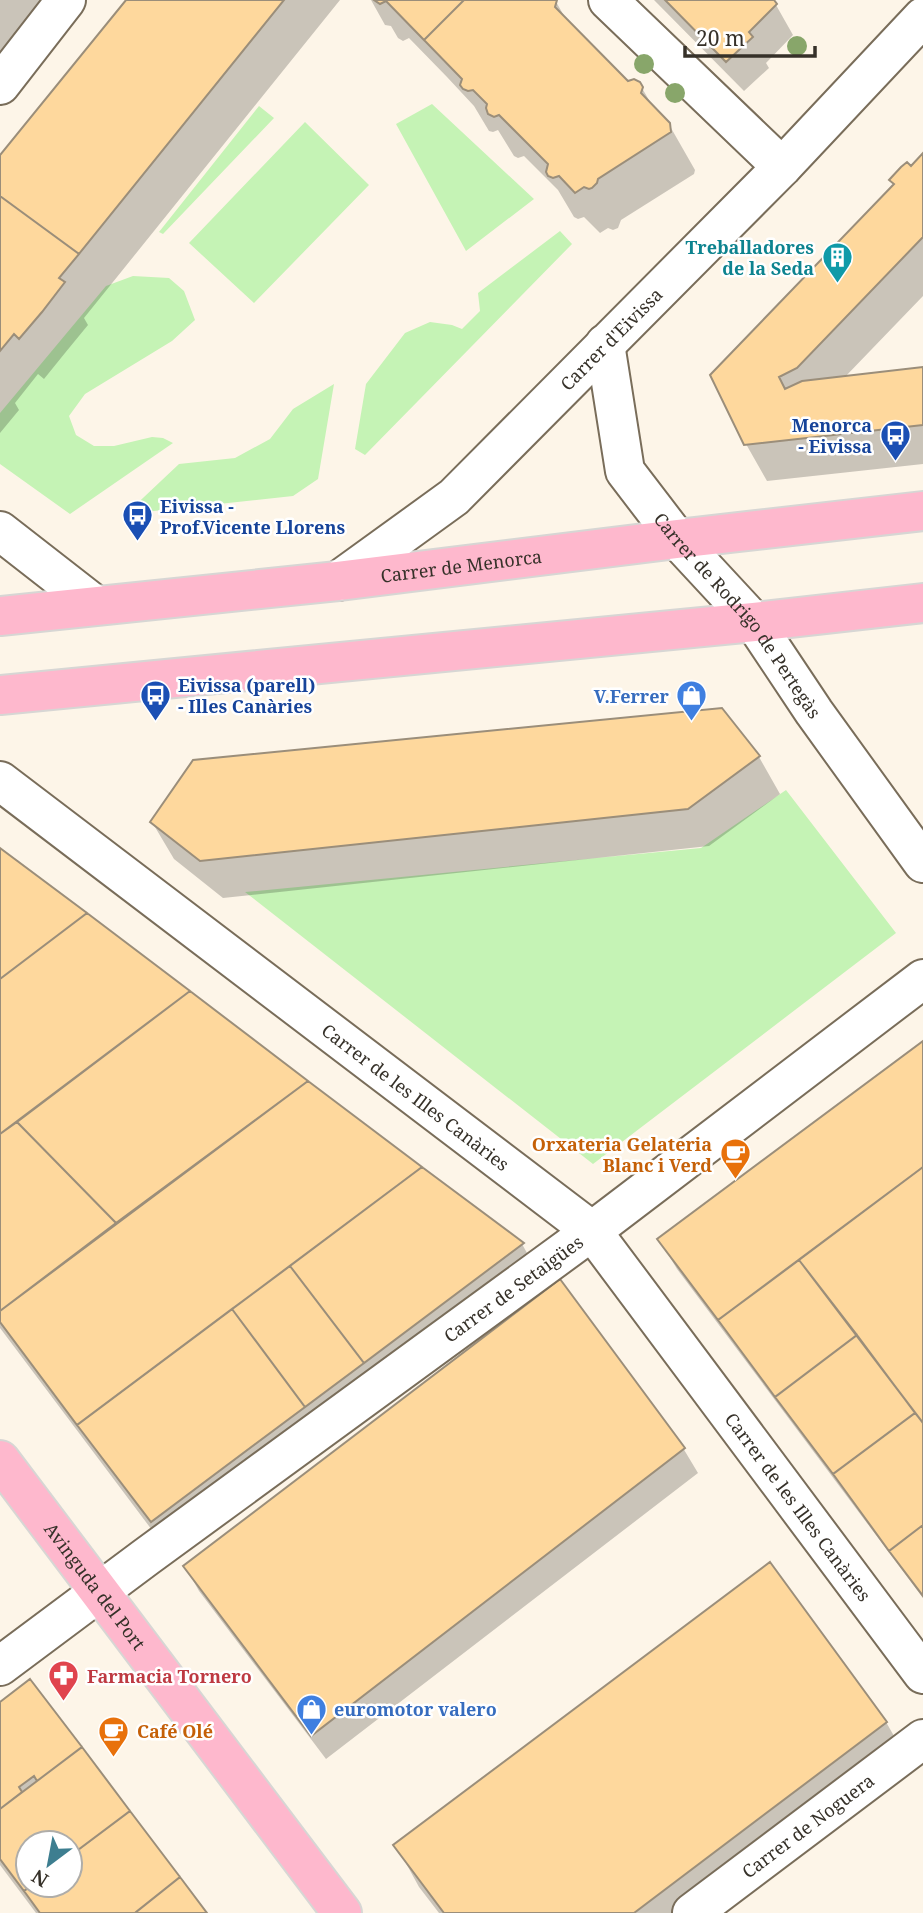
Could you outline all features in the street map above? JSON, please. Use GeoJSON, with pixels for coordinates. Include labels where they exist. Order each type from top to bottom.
{"type":"FeatureCollection","features":[{"type":"Feature","properties":{"kind":"main road","name":"Carrer de Menorca"},"geometry":{"type":"LineString","coordinates":[[0,616],[338,581],[923,511]]}},
{"type":"Feature","properties":{"kind":"main road"},"geometry":{"type":"LineString","coordinates":[[0,695],[754,622],[923,603]]}},
{"type":"Feature","properties":{"kind":"main road","name":"Avinguda del Port"},"geometry":{"type":"LineString","coordinates":[[0,1460],[342,1913]]}},
{"type":"Feature","properties":{"kind":"street"},"geometry":{"type":"LineString","coordinates":[[0,85],[66,0]]}},
{"type":"Feature","properties":{"kind":"street"},"geometry":{"type":"LineString","coordinates":[[608,0],[782,167]]}},
{"type":"Feature","properties":{"kind":"street","name":"Carrer d'Eivissa"},"geometry":{"type":"LineString","coordinates":[[338,581],[454,498],[782,167],[923,17]]}},
{"type":"Feature","properties":{"kind":"street","name":"Carrer de Rodrigo de Pertegàs"},"geometry":{"type":"LineString","coordinates":[[605,344],[625,471],[677,539],[754,622],[814,712],[923,863]]}},
{"type":"Feature","properties":{"kind":"street"},"geometry":{"type":"LineString","coordinates":[[0,531],[95,605]]}},
{"type":"Feature","properties":{"kind":"street","name":"Carrer de les Illes Canàries"},"geometry":{"type":"LineString","coordinates":[[0,781],[592,1231],[923,1674]]}},
{"type":"Feature","properties":{"kind":"street","name":"Carrer de Setaigües"},"geometry":{"type":"LineString","coordinates":[[0,1666],[592,1231],[923,979]]}},
{"type":"Feature","properties":{"kind":"street","name":"Carrer de Noguera"},"geometry":{"type":"LineString","coordinates":[[692,1913],[923,1739]]}},
{"type":"Feature","properties":{"kind":"green space"},"geometry":{"type":"Polygon","coordinates":[[[432,104],[534,199],[466,251],[396,124],[432,104]]]}},
{"type":"Feature","properties":{"kind":"green space"},"geometry":{"type":"Polygon","coordinates":[[[259,106],[274,118],[163,234],[159,232],[259,106]]]}},
{"type":"Feature","properties":{"kind":"green space"},"geometry":{"type":"Polygon","coordinates":[[[305,122],[369,185],[254,303],[189,243],[305,122]]]}},
{"type":"Feature","properties":{"kind":"green space"},"geometry":{"type":"Polygon","coordinates":[[[560,231],[572,244],[365,455],[355,449],[366,384],[405,333],[430,322],[462,329],[480,311],[478,293],[560,231]]]}},
{"type":"Feature","properties":{"kind":"green space"},"geometry":{"type":"Polygon","coordinates":[[[133,276],[169,278],[184,291],[195,320],[172,341],[85,394],[69,416],[76,435],[94,446],[114,446],[152,437],[173,443],[70,514],[0,464],[0,413],[106,286],[133,276]]]}},
{"type":"Feature","properties":{"kind":"green space"},"geometry":{"type":"Polygon","coordinates":[[[334,384],[318,479],[293,496],[126,514],[179,464],[235,458],[270,439],[293,409],[334,384]]]}},
{"type":"Feature","properties":{"kind":"green space"},"geometry":{"type":"Polygon","coordinates":[[[786,790],[896,933],[593,1164],[245,892],[701,848],[786,790]]]}},
{"type":"Feature","properties":{"kind":"building"},"geometry":{"type":"Polygon","coordinates":[[[126,0],[284,0],[79,254],[0,196],[0,155],[126,0]]]}},
{"type":"Feature","properties":{"kind":"building"},"geometry":{"type":"Polygon","coordinates":[[[374,0],[464,0],[424,40],[386,1],[380,4],[374,0]]]}},
{"type":"Feature","properties":{"kind":"building"},"geometry":{"type":"Polygon","coordinates":[[[464,0],[557,0],[555,7],[628,81],[634,79],[640,82],[643,87],[641,93],[670,123],[671,132],[598,179],[592,188],[584,187],[575,193],[559,176],[548,176],[548,164],[499,115],[494,117],[488,114],[487,104],[473,90],[463,89],[460,85],[462,79],[424,40],[464,0]]]}},
{"type":"Feature","properties":{"kind":"building"},"geometry":{"type":"Polygon","coordinates":[[[665,0],[774,0],[777,4],[749,32],[753,37],[726,62],[665,0]]]}},
{"type":"Feature","properties":{"kind":"building","name":"Treballadores de la Seda"},"geometry":{"type":"Polygon","coordinates":[[[923,153],[923,237],[797,368],[779,377],[785,389],[802,381],[923,367],[923,425],[744,445],[710,375],[894,184],[889,180],[901,167],[907,162],[911,166],[923,153]]]}},
{"type":"Feature","properties":{"kind":"building"},"geometry":{"type":"Polygon","coordinates":[[[0,196],[79,254],[59,278],[65,282],[42,312],[19,339],[14,334],[0,351],[0,196]]]}},
{"type":"Feature","properties":{"kind":"building"},"geometry":{"type":"Polygon","coordinates":[[[722,708],[760,756],[688,809],[200,861],[150,822],[193,760],[722,708]]]}},
{"type":"Feature","properties":{"kind":"building"},"geometry":{"type":"Polygon","coordinates":[[[0,848],[87,913],[0,979],[0,848]]]}},
{"type":"Feature","properties":{"kind":"building"},"geometry":{"type":"Polygon","coordinates":[[[87,913],[190,991],[0,1134],[0,979],[87,913]]]}},
{"type":"Feature","properties":{"kind":"building"},"geometry":{"type":"Polygon","coordinates":[[[190,991],[308,1081],[116,1223],[17,1122],[190,991]]]}},
{"type":"Feature","properties":{"kind":"building"},"geometry":{"type":"Polygon","coordinates":[[[923,1041],[923,1167],[718,1320],[657,1239],[923,1041]]]}},
{"type":"Feature","properties":{"kind":"building"},"geometry":{"type":"Polygon","coordinates":[[[308,1081],[422,1167],[77,1425],[0,1322],[0,1311],[308,1081]]]}},
{"type":"Feature","properties":{"kind":"building"},"geometry":{"type":"Polygon","coordinates":[[[17,1122],[116,1223],[0,1311],[0,1134],[17,1122]]]}},
{"type":"Feature","properties":{"kind":"building"},"geometry":{"type":"Polygon","coordinates":[[[422,1167],[524,1243],[364,1363],[290,1266],[422,1167]]]}},
{"type":"Feature","properties":{"kind":"building"},"geometry":{"type":"Polygon","coordinates":[[[923,1167],[923,1423],[799,1260],[923,1167]]]}},
{"type":"Feature","properties":{"kind":"building"},"geometry":{"type":"Polygon","coordinates":[[[799,1260],[857,1335],[775,1397],[718,1320],[799,1260]]]}},
{"type":"Feature","properties":{"kind":"building"},"geometry":{"type":"Polygon","coordinates":[[[290,1266],[364,1363],[305,1407],[232,1309],[290,1266]]]}},
{"type":"Feature","properties":{"kind":"building"},"geometry":{"type":"Polygon","coordinates":[[[560,1279],[685,1448],[311,1736],[183,1566],[560,1279]]]}},
{"type":"Feature","properties":{"kind":"building"},"geometry":{"type":"Polygon","coordinates":[[[232,1309],[305,1407],[151,1522],[77,1425],[232,1309]]]}},
{"type":"Feature","properties":{"kind":"building"},"geometry":{"type":"Polygon","coordinates":[[[857,1335],[915,1413],[833,1474],[775,1397],[857,1335]]]}},
{"type":"Feature","properties":{"kind":"building"},"geometry":{"type":"Polygon","coordinates":[[[915,1413],[923,1423],[923,1525],[889,1551],[833,1474],[915,1413]]]}},
{"type":"Feature","properties":{"kind":"building"},"geometry":{"type":"Polygon","coordinates":[[[923,1525],[923,1596],[889,1551],[923,1525]]]}},
{"type":"Feature","properties":{"kind":"building"},"geometry":{"type":"Polygon","coordinates":[[[770,1562],[887,1722],[634,1913],[444,1913],[393,1845],[770,1562]]]}},
{"type":"Feature","properties":{"kind":"building"},"geometry":{"type":"Polygon","coordinates":[[[30,1679],[82,1747],[37,1781],[34,1776],[19,1787],[22,1792],[0,1809],[0,1702],[30,1679]]]}},
{"type":"Feature","properties":{"kind":"building"},"geometry":{"type":"Polygon","coordinates":[[[82,1747],[130,1811],[84,1846],[84,1829],[14,1829],[14,1878],[0,1859],[0,1809],[82,1747]]]}},
{"type":"Feature","properties":{"kind":"building"},"geometry":{"type":"Polygon","coordinates":[[[130,1811],[180,1877],[135,1913],[40,1913],[30,1899],[84,1899],[84,1846],[130,1811]]]}},
{"type":"Feature","properties":{"kind":"building"},"geometry":{"type":"Polygon","coordinates":[[[180,1877],[207,1913],[135,1913],[136,1912],[180,1877]]]}},
{"type":"Feature","properties":{"kind":"place","name":"Treballadores de la Seda"},"geometry":{"type":"Point","coordinates":[837,284]}},
{"type":"Feature","properties":{"kind":"place","name":"Menorca - Eivissa"},"geometry":{"type":"Point","coordinates":[895,462]}},
{"type":"Feature","properties":{"kind":"place","name":"Eivissa - Prof.Vicente Llorens"},"geometry":{"type":"Point","coordinates":[137,543]}},
{"type":"Feature","properties":{"kind":"place","name":"Eivissa (parell) - Illes Canàries"},"geometry":{"type":"Point","coordinates":[155,722]}},
{"type":"Feature","properties":{"kind":"place","name":"V.Ferrer"},"geometry":{"type":"Point","coordinates":[692,723]}},
{"type":"Feature","properties":{"kind":"place","name":"Orxateria Gelateria Blanc i Verd"},"geometry":{"type":"Point","coordinates":[735,1181]}},
{"type":"Feature","properties":{"kind":"place","name":"Farmacia Tornero"},"geometry":{"type":"Point","coordinates":[64,1703]}},
{"type":"Feature","properties":{"kind":"place","name":"euromotor valero"},"geometry":{"type":"Point","coordinates":[311,1736]}},
{"type":"Feature","properties":{"kind":"place","name":"Café Olé"},"geometry":{"type":"Point","coordinates":[114,1758]}}]}
